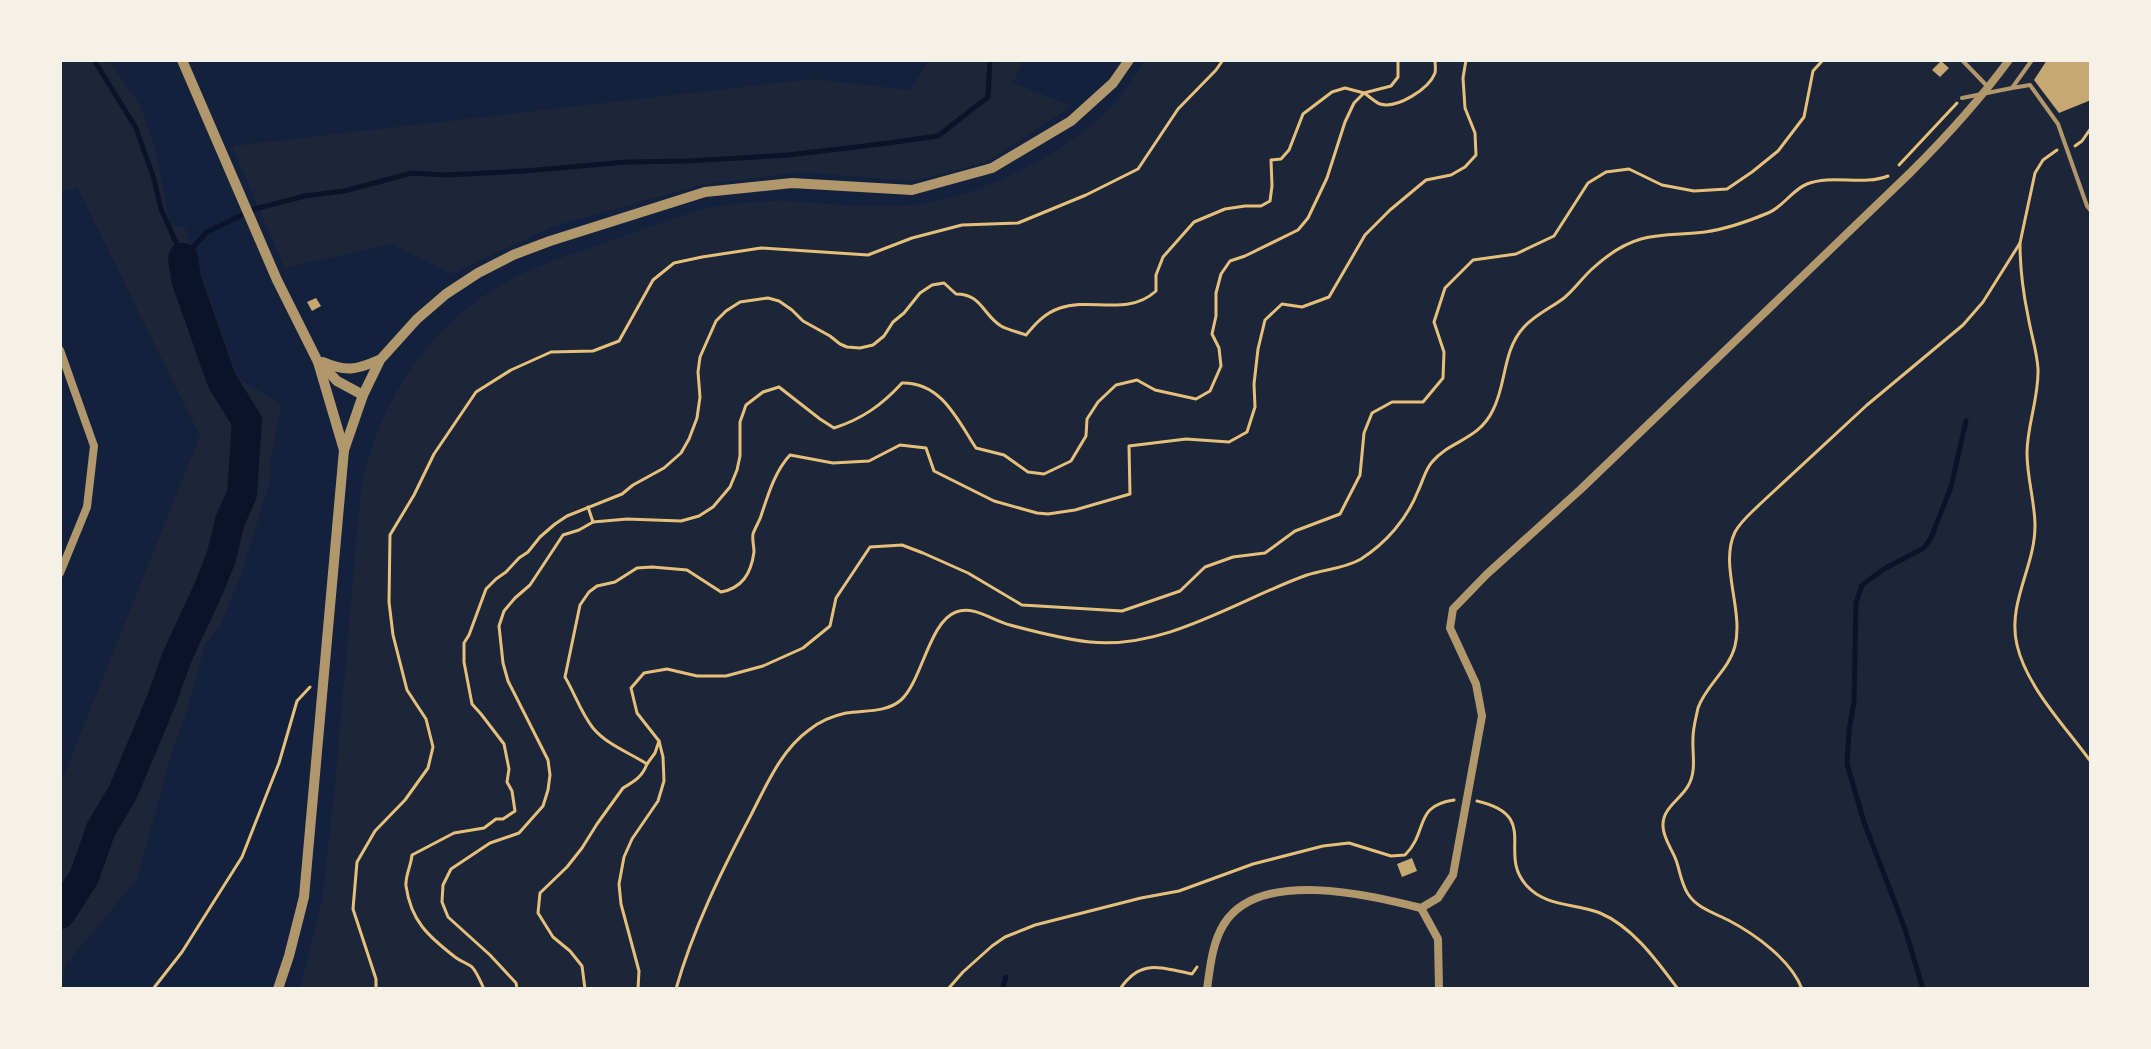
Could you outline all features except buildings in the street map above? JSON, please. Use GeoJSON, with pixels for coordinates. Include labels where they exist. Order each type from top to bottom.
{"type":"FeatureCollection","features":[{"type":"Feature","properties":{"kind":"street"},"geometry":{"type":"LineString","coordinates":[[182,60],[277,280],[317,360],[344,450]]}},
{"type":"Feature","properties":{"kind":"street"},"geometry":{"type":"LineString","coordinates":[[278,989],[304,897],[344,450],[363,395],[380,360],[417,319],[446,294],[478,273],[537,245],[705,192],[792,183],[912,190],[992,168],[1071,121],[1113,83],[1129,60]]}},
{"type":"Feature","properties":{"kind":"street"},"geometry":{"type":"LineString","coordinates":[[1207,989],[1212,955],[1224,923],[1239,907],[1257,899],[1289,890],[1335,890],[1421,908],[1438,898],[1453,875],[1482,716],[1476,684],[1450,628],[1453,609],[1487,574],[1593,479],[1910,173],[1950,133],[2009,60]]}},
{"type":"Feature","properties":{"kind":"street"},"geometry":{"type":"LineString","coordinates":[[60,350],[94,446],[87,507],[60,573]]}},
{"type":"Feature","properties":{"kind":"street"},"geometry":{"type":"LineString","coordinates":[[317,360],[339,369],[359,369],[380,360]]}},
{"type":"Feature","properties":{"kind":"street"},"geometry":{"type":"LineString","coordinates":[[317,360],[337,381],[363,395]]}},
{"type":"Feature","properties":{"kind":"street"},"geometry":{"type":"LineString","coordinates":[[1421,908],[1438,939],[1439,989]]}},
{"type":"Feature","properties":{"kind":"lane"},"geometry":{"type":"LineString","coordinates":[[1962,60],[1987,90]]}},
{"type":"Feature","properties":{"kind":"lane"},"geometry":{"type":"LineString","coordinates":[[2012,88],[2032,60]]}},
{"type":"Feature","properties":{"kind":"lane"},"geometry":{"type":"LineString","coordinates":[[1962,98],[1987,90],[2030,85],[2058,124],[2091,211]]}},
{"type":"Feature","properties":{"kind":"path"},"geometry":{"type":"LineString","coordinates":[[376,989],[371,961],[353,909],[357,862],[375,831],[405,800],[428,768],[433,747],[426,719],[407,690],[393,635],[389,602],[390,535],[434,454],[476,392],[511,370],[551,352],[593,351],[619,341],[653,280],[674,263],[761,248],[868,255],[912,238],[962,225],[1018,223],[1086,195],[1138,169],[1178,109],[1223,60]]}},
{"type":"Feature","properties":{"kind":"path"},"geometry":{"type":"LineString","coordinates":[[517,989],[516,983],[490,955],[448,917],[442,902],[443,885],[451,869],[490,843],[519,833],[543,806],[550,775],[548,760],[508,681],[499,626],[504,611],[530,585],[563,535],[593,522],[627,519],[681,521],[699,516],[713,507],[730,487],[737,470],[740,422],[746,405],[763,392],[779,387],[834,428],[873,410],[902,383],[918,383],[935,393],[949,407],[976,448],[1004,455],[1028,472],[1044,474],[1071,461],[1086,436],[1087,419],[1098,402],[1116,385],[1137,380],[1155,390],[1196,399],[1210,391],[1221,366],[1219,348],[1212,334],[1221,274],[1230,261],[1298,230],[1308,218],[1354,103],[1364,93],[1391,86],[1398,77],[1398,60]]}},
{"type":"Feature","properties":{"kind":"path"},"geometry":{"type":"LineString","coordinates":[[484,989],[472,967],[436,942],[416,921],[405,882],[412,855],[454,833],[484,828],[515,811],[512,791],[507,782],[509,769],[504,744],[472,704],[464,662],[464,643],[486,589],[528,552],[540,537],[567,516],[622,494],[664,468],[681,453],[697,418],[700,357],[716,321],[726,311],[740,302],[768,298],[779,301],[803,321],[840,344],[860,348],[873,345],[884,336],[920,293],[932,285],[944,283],[956,294],[967,294],[978,300],[985,313],[1002,327],[1026,335],[1040,318],[1061,307],[1108,307],[1144,302],[1156,291],[1156,275],[1163,257],[1194,222],[1225,209],[1261,206],[1270,201],[1271,160],[1281,159],[1289,150],[1303,114],[1332,92],[1345,88],[1364,93],[1381,104],[1405,100],[1423,89],[1435,73],[1435,60]]}},
{"type":"Feature","properties":{"kind":"path"},"geometry":{"type":"LineString","coordinates":[[647,764],[596,731],[583,714],[577,696],[565,677],[577,614],[589,592],[597,586],[615,582],[637,568],[652,567],[687,570],[721,592],[732,590],[745,579],[754,551],[753,534],[766,498],[774,484],[778,467],[790,455],[833,463],[869,461],[900,445],[926,448],[934,471],[994,501],[1048,514],[1075,510],[1130,494],[1129,446],[1186,439],[1229,442],[1247,432],[1255,407],[1255,372],[1265,320],[1282,304],[1302,307],[1329,297],[1365,235],[1390,210],[1426,180],[1451,175],[1465,167],[1476,155],[1475,133],[1465,108],[1463,78],[1466,60]]}},
{"type":"Feature","properties":{"kind":"path"},"geometry":{"type":"LineString","coordinates":[[638,989],[639,971],[624,919],[619,884],[624,857],[632,839],[658,801],[664,781],[659,741],[637,713],[631,688],[644,673],[667,669],[697,676],[726,676],[763,666],[803,648],[830,626],[836,598],[870,547],[902,545],[923,553],[968,573],[1022,605],[1122,611],[1180,591],[1205,567],[1233,557],[1265,553],[1295,531],[1340,514],[1360,475],[1364,433],[1372,413],[1392,402],[1423,402],[1443,378],[1444,352],[1434,322],[1445,288],[1473,260],[1516,254],[1554,236],[1588,183],[1606,172],[1629,169],[1662,185],[1694,191],[1727,189],[1778,151],[1804,117],[1813,71],[1823,60]]}},
{"type":"Feature","properties":{"kind":"path"},"geometry":{"type":"LineString","coordinates":[[1899,164],[1962,98]]}},
{"type":"Feature","properties":{"kind":"path"},"geometry":{"type":"LineString","coordinates":[[2091,128],[2082,141],[2067,151],[2056,150],[2037,168],[2020,243],[2038,384],[2027,453],[2035,517],[2034,536],[2016,611],[2015,634],[2019,651],[2045,702],[2091,762]]}},
{"type":"Feature","properties":{"kind":"path"},"geometry":{"type":"LineString","coordinates":[[676,989],[717,882],[777,766],[805,733],[825,719],[849,712],[888,708],[899,702],[909,690],[935,634],[950,615],[972,611],[1012,626],[1068,638],[1099,643],[1123,641],[1194,623],[1305,576],[1351,564],[1373,550],[1403,520],[1434,459],[1467,439],[1487,420],[1497,400],[1509,351],[1519,333],[1568,294],[1596,265],[1638,240],[1715,230],[1769,213],[1807,184],[1875,180],[1889,175]]}},
{"type":"Feature","properties":{"kind":"path"},"geometry":{"type":"LineString","coordinates":[[1802,989],[1789,966],[1752,935],[1701,907],[1690,897],[1664,830],[1663,821],[1668,810],[1690,781],[1694,763],[1693,731],[1702,699],[1729,661],[1735,645],[1738,624],[1730,565],[1734,535],[1759,505],[1830,439],[1963,325],[1983,302],[2020,243]]}},
{"type":"Feature","properties":{"kind":"path"},"geometry":{"type":"LineString","coordinates":[[588,507],[593,522]]}},
{"type":"Feature","properties":{"kind":"path"},"geometry":{"type":"LineString","coordinates":[[153,989],[182,952],[242,857],[279,763],[297,701],[325,670]]}},
{"type":"Feature","properties":{"kind":"path"},"geometry":{"type":"LineString","coordinates":[[585,989],[582,966],[553,937],[538,913],[540,893],[567,867],[623,788],[644,772],[659,741]]}},
{"type":"Feature","properties":{"kind":"path"},"geometry":{"type":"LineString","coordinates":[[1120,989],[1128,977],[1146,967],[1192,974],[1204,958],[1212,955]]}},
{"type":"Feature","properties":{"kind":"shaded area"},"geometry":{"type":"Polygon","coordinates":[[[60,60],[108,60],[140,105],[155,149],[170,224],[185,228],[238,378],[281,404],[270,465],[271,478],[241,575],[220,626],[205,645],[137,879],[66,964],[61,989],[60,785],[200,436],[77,187],[60,192],[60,60]]]}},
{"type":"Feature","properties":{"kind":"shaded area"},"geometry":{"type":"Polygon","coordinates":[[[929,60],[1023,60],[1013,83],[1072,106],[986,162],[912,181],[800,172],[700,185],[551,227],[452,274],[391,244],[285,268],[232,146],[812,79],[910,90],[929,60]]]}},
{"type":"Feature","properties":{"kind":"shaded area"},"geometry":{"type":"Polygon","coordinates":[[[1145,60],[2091,60],[2091,989],[300,989],[322,901],[361,489],[369,455],[396,392],[436,337],[461,313],[519,275],[703,209],[777,201],[897,206],[951,197],[980,188],[1036,163],[1085,130],[1116,101],[1145,60]]]}},
{"type":"Feature","properties":{"kind":"waterway"},"geometry":{"type":"LineString","coordinates":[[94,60],[136,128],[161,209],[183,258],[207,232],[254,209],[305,196],[344,191],[412,173],[446,175],[626,162],[788,155],[938,136],[988,97],[990,60]]}},
{"type":"Feature","properties":{"kind":"waterway"},"geometry":{"type":"LineString","coordinates":[[60,914],[84,877],[101,829],[123,792],[221,558],[230,521],[242,494],[247,421],[222,381],[186,279],[183,258]]}},
{"type":"Feature","properties":{"kind":"waterway"},"geometry":{"type":"LineString","coordinates":[[1923,989],[1905,929],[1864,822],[1847,764],[1854,702],[1856,603],[1862,585],[1884,569],[1924,548],[1931,538],[1951,487],[1966,421]]}},
{"type":"Feature","properties":{"kind":"waterway"},"geometry":{"type":"LineString","coordinates":[[1002,989],[1006,977]]}}]}
